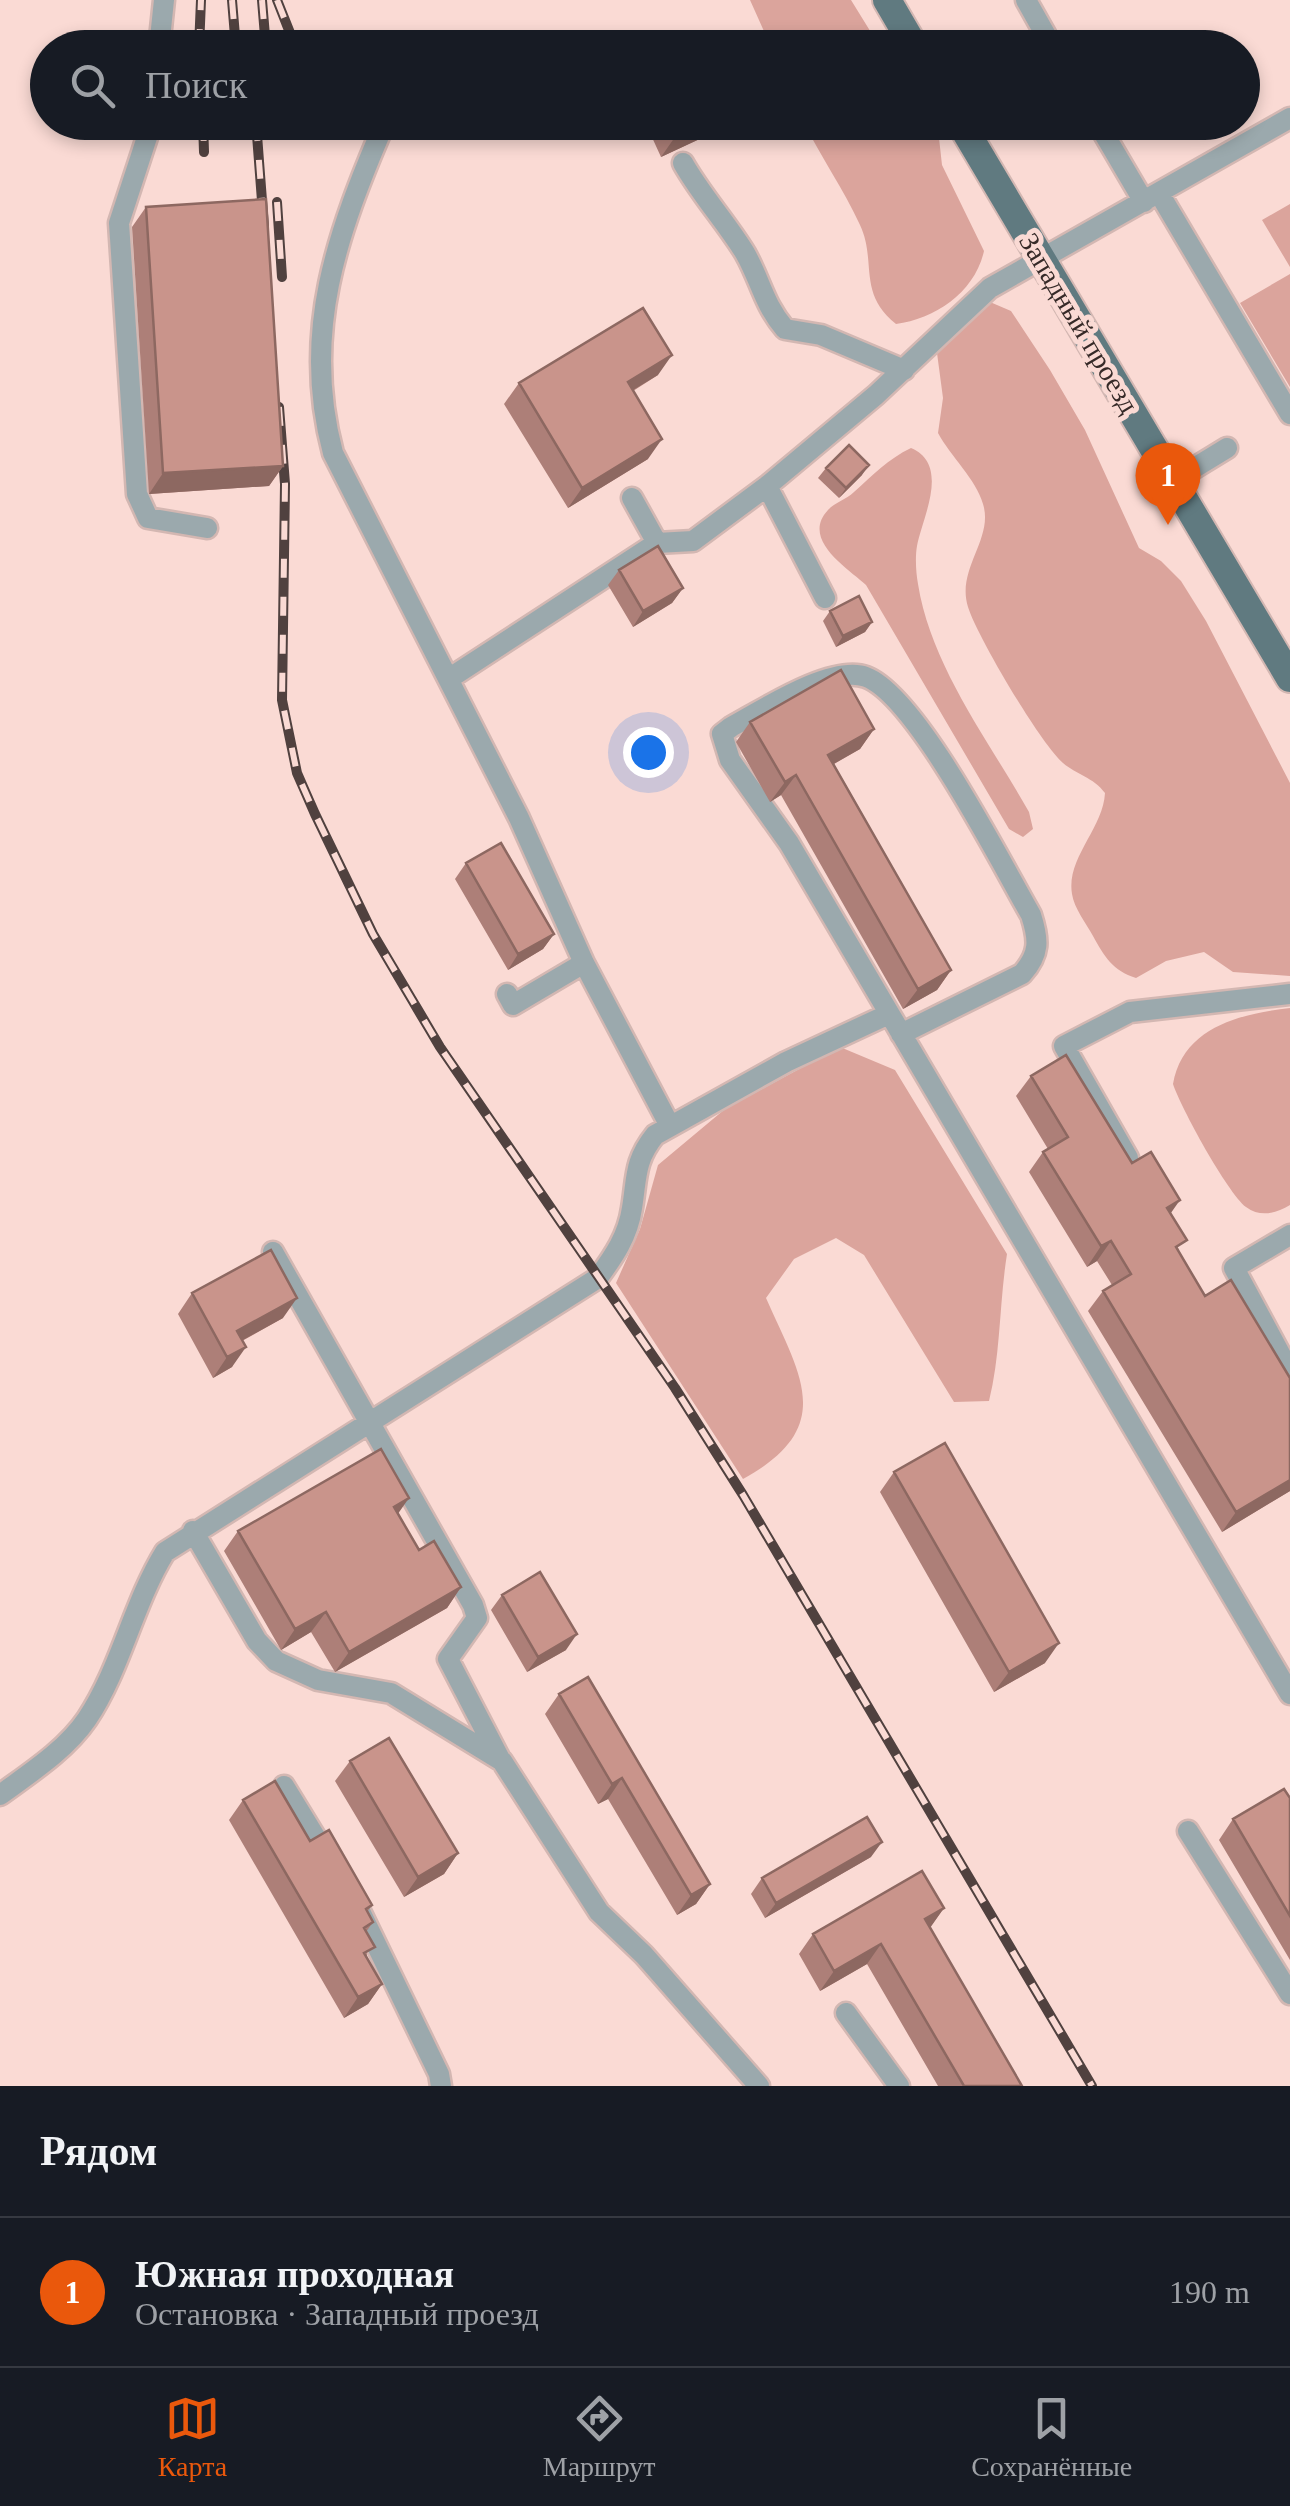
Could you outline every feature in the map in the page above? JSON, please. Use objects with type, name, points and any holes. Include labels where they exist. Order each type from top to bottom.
[{"type":"main road","points":[[887,0],[905,30]]},
{"type":"main road","name":"Западный проезд","points":[[971,140],[1290,678]]},
{"type":"lane","points":[[162,30],[164,0]]},
{"type":"lane","points":[[1026,0],[1044,30]]},
{"type":"lane","points":[[1260,135],[1290,118]]},
{"type":"lane","points":[[146,140],[118,222],[137,494],[148,518],[207,528]]},
{"type":"lane","points":[[378,140],[327,280],[318,358],[321,408],[341,470],[450,678],[584,963],[670,1126]]},
{"type":"lane","points":[[1110,140],[1290,414]]},
{"type":"lane","points":[[450,678],[656,542],[693,541],[767,486],[904,370],[969,305],[1252,140]]},
{"type":"lane","points":[[683,163],[704,202],[745,254],[765,305],[785,329],[821,335],[904,370]]},
{"type":"lane","points":[[1173,480],[1226,448]]},
{"type":"lane","points":[[767,486],[825,598]]},
{"type":"lane","points":[[632,498],[656,542]]},
{"type":"lane","points":[[901,1034],[1022,974],[1036,959],[1038,938],[1031,915],[930,745],[889,694],[866,677],[845,675],[797,692],[731,727],[722,734],[722,744],[788,843],[1290,1694]]},
{"type":"lane","points":[[507,994],[513,1005],[584,963]]},
{"type":"lane","points":[[1128,1158],[1064,1046],[1130,1012],[1290,994]]},
{"type":"lane","points":[[0,1794],[64,1746],[86,1721],[102,1692],[144,1587],[166,1552],[193,1531],[598,1278],[622,1245],[640,1153],[670,1126],[786,1062],[889,1014]]},
{"type":"lane","points":[[1290,1235],[1234,1268],[1290,1372]]},
{"type":"lane","points":[[273,1252],[473,1604],[477,1618],[448,1659],[502,1762],[599,1912],[644,1955],[758,2086]]},
{"type":"lane","points":[[193,1531],[257,1641],[276,1661],[318,1680],[391,1693],[502,1762]]},
{"type":"lane","points":[[284,1786],[367,1922],[441,2086]]},
{"type":"lane","points":[[1188,1830],[1290,1994]]},
{"type":"lane","points":[[846,2013],[900,2086]]},
{"type":"shaded area","points":[[750,0],[851,0],[870,30],[763,30]]},
{"type":"shaded area","points":[[814,140],[939,140],[942,165],[984,251],[972,279],[939,310],[896,324],[876,301],[865,238]]},
{"type":"shaded area","points":[[1290,204],[1290,267],[1262,220]]},
{"type":"shaded area","points":[[1290,274],[1290,387],[1240,303]]},
{"type":"shaded area","points":[[990,302],[1011,311],[1050,370],[1085,430],[1139,548],[1161,561],[1181,581],[1206,621],[1290,783],[1290,976],[1233,972],[1204,952],[1166,961],[1136,978],[1110,962],[1075,905],[1074,868],[1098,819],[1105,793],[1053,752],[983,641],[966,593],[970,567],[984,530],[983,504],[938,433],[943,398],[937,353],[944,340]]},
{"type":"shaded area","points":[[911,448],[923,456],[932,479],[916,555],[925,614],[963,702],[1029,812],[1033,829],[1023,837],[1009,829],[866,585],[823,543],[821,521],[831,507]]},
{"type":"shaded area","points":[[1290,1008],[1290,1205],[1263,1213],[1246,1207],[1228,1185],[1173,1084],[1188,1049],[1201,1036],[1252,1014]]},
{"type":"shaded area","points":[[840,1047],[895,1070],[1007,1254],[989,1401],[954,1402],[864,1255],[836,1238],[794,1259],[766,1298],[799,1375],[801,1419],[791,1440],[773,1459],[743,1479],[616,1283],[640,1229],[658,1165],[725,1109]]},
{"type":"building","points":[[266,199],[283,466],[163,473],[146,207]]},
{"type":"building","points":[[643,308],[672,355],[628,382],[662,439],[582,488],[519,383]]},
{"type":"building","points":[[849,445],[869,465],[846,488],[826,468]]},
{"type":"building","points":[[658,546],[683,588],[643,611],[619,570]]},
{"type":"building","points":[[859,596],[872,622],[843,636],[830,611]]},
{"type":"building","points":[[841,670],[874,729],[828,755],[951,970],[918,989],[796,775],[785,782],[750,722]]},
{"type":"building","points":[[501,843],[554,934],[518,954],[466,863]]},
{"type":"building","points":[[1066,1055],[1132,1163],[1151,1152],[1180,1200],[1167,1208],[1187,1240],[1176,1247],[1205,1296],[1231,1280],[1290,1378],[1290,1480],[1236,1512],[1103,1291],[1131,1274],[1111,1241],[1101,1246],[1043,1152],[1068,1137],[1031,1076]]},
{"type":"building","points":[[271,1250],[297,1298],[237,1331],[246,1347],[227,1357],[192,1293]]},
{"type":"building","points":[[945,1443],[1059,1643],[1009,1672],[894,1472]]},
{"type":"building","points":[[381,1449],[409,1498],[394,1507],[419,1550],[434,1541],[461,1587],[349,1652],[326,1612],[295,1629],[238,1531]]},
{"type":"building","points":[[540,1572],[577,1634],[538,1657],[502,1595]]},
{"type":"building","points":[[588,1677],[710,1884],[691,1895],[622,1778],[612,1784],[559,1694]]},
{"type":"building","points":[[389,1738],[458,1853],[418,1877],[350,1761]]},
{"type":"building","points":[[275,1781],[310,1841],[329,1830],[372,1905],[366,1909],[373,1922],[364,1928],[375,1947],[364,1953],[382,1984],[358,1997],[243,1800]]},
{"type":"building","points":[[1284,1789],[1290,1798],[1290,1916],[1233,1819]]},
{"type":"building","points":[[867,1817],[882,1842],[776,1903],[762,1878]]},
{"type":"building","points":[[922,1871],[944,1908],[925,1919],[1022,2086],[964,2086],[881,1944],[834,1971],[813,1934]]},
{"type":"railway","points":[[200,30],[201,0]]},
{"type":"railway","points":[[232,0],[234,30]]},
{"type":"railway","points":[[262,0],[264,30]]},
{"type":"railway","points":[[277,0],[289,30]]},
{"type":"railway","points":[[204,140],[204,152]]},
{"type":"railway","points":[[257,140],[264,227]]},
{"type":"railway","points":[[277,202],[282,277]]},
{"type":"railway","points":[[279,407],[285,484],[282,700],[297,773],[373,934],[440,1047],[675,1388],[743,1495],[1092,2086]]},
{"type":"place","name":"Южная проходная","points":[[1168,525]]}]
